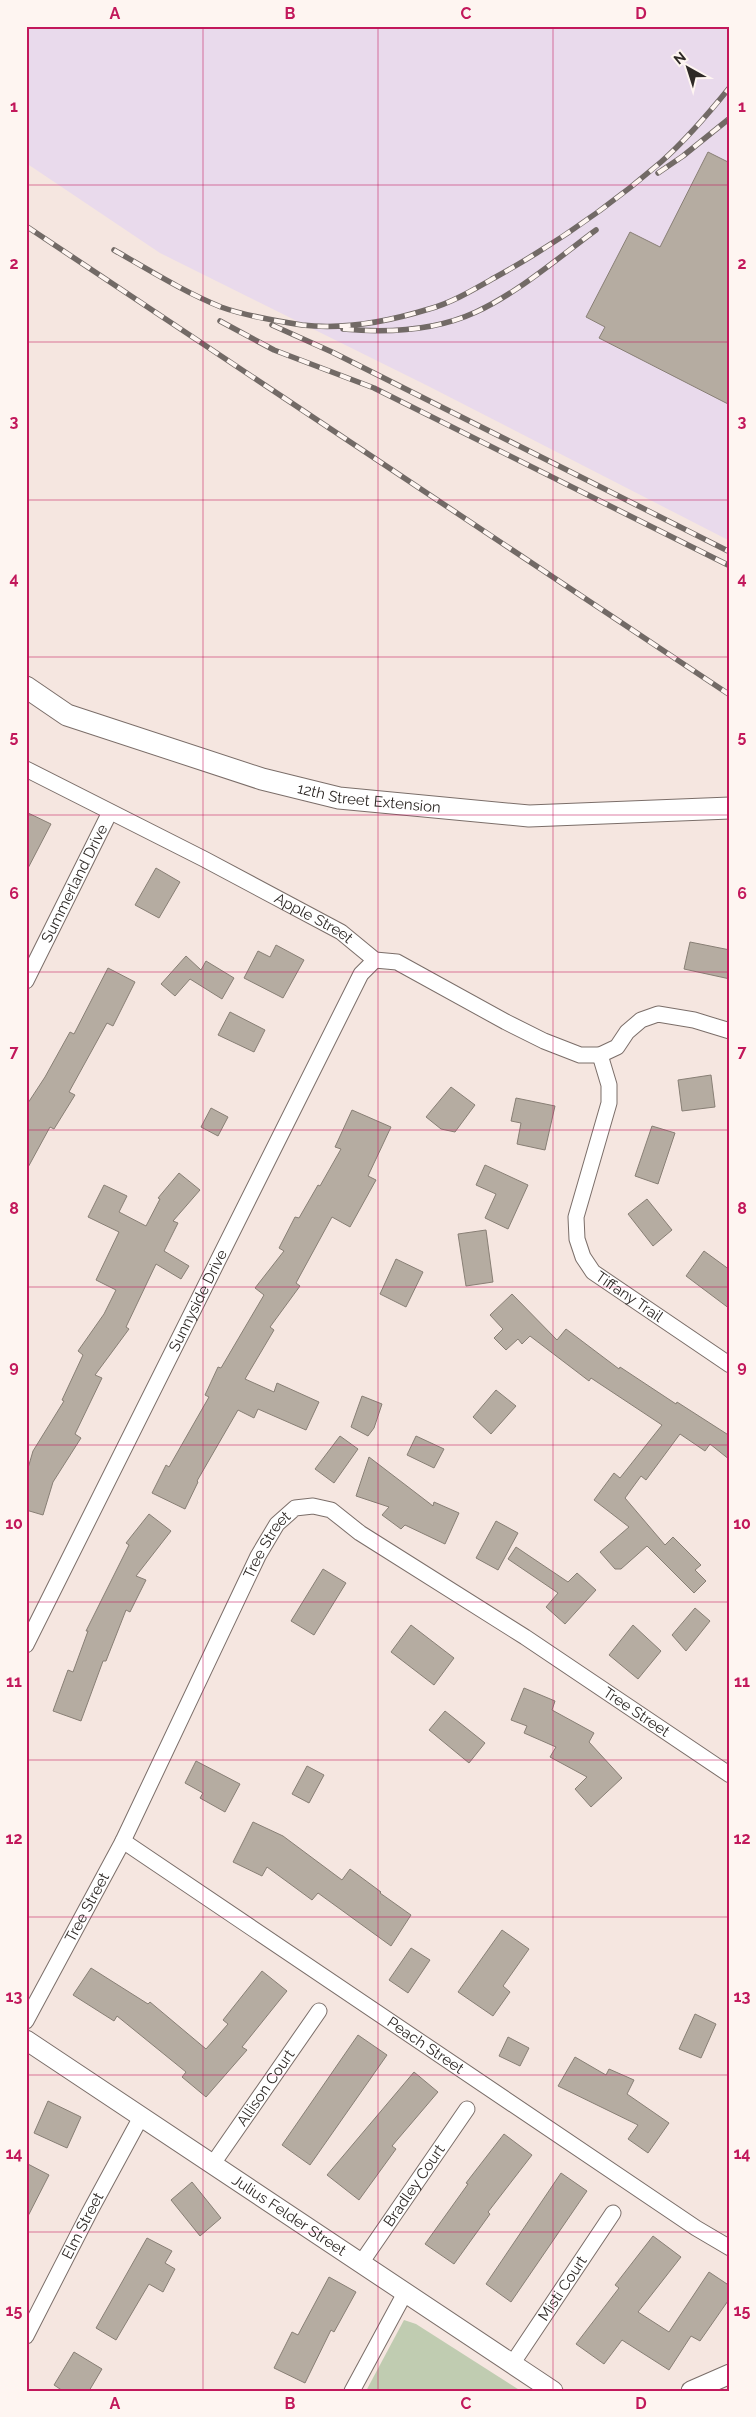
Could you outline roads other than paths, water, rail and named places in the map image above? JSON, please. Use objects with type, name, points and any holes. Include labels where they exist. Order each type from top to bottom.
[{"type":"main road","name":"12th Street Extension","points":[[26,687],[67,715],[262,779],[339,798],[529,816],[730,808]]},
{"type":"street","name":"Apple Street","points":[[26,769],[204,859],[341,932],[375,960]]},
{"type":"street","name":"Summerland Drive","points":[[26,981],[110,812]]},
{"type":"street","points":[[375,960],[398,962],[544,1042],[580,1056],[600,1055],[617,1047],[627,1032],[641,1020],[658,1014],[694,1020],[730,1031]]},
{"type":"street","name":"Sunnyside Drive","points":[[26,1645],[361,974],[375,960]]},
{"type":"street","name":"Tiffany Trail","points":[[600,1055],[609,1085],[608,1104],[576,1216],[577,1239],[583,1257],[593,1272],[730,1365]]},
{"type":"street","name":"Tree Street","points":[[26,2021],[123,1841],[258,1556],[278,1524],[295,1508],[313,1506],[331,1510],[360,1533],[525,1637],[730,1775]]},
{"type":"street","name":"Peach Street","points":[[123,1841],[688,2222],[730,2248]]},
{"type":"street","name":"Allison Court","points":[[212,2165],[319,2011]]},
{"type":"street","name":"Julius Felder Street","points":[[26,2040],[553,2391]]},
{"type":"street","name":"Bradley Court","points":[[361,2263],[467,2109]]},
{"type":"street","name":"Elm Street","points":[[26,2336],[141,2117]]},
{"type":"street","name":"Misti Court","points":[[512,2364],[613,2213]]},
{"type":"street","points":[[352,2391],[405,2293]]},
{"type":"street","points":[[691,2391],[730,2374]]},
{"type":"railway","points":[[114,250],[194,295],[221,307],[261,318],[302,325],[334,326],[382,321],[414,313],[462,296],[516,266],[601,210],[670,154],[730,87]]},
{"type":"railway","points":[[658,173],[683,156],[730,118]]},
{"type":"railway","points":[[26,226],[730,695]]},
{"type":"railway","points":[[343,329],[377,331],[428,327],[476,312],[508,295],[596,230]]},
{"type":"railway","points":[[220,321],[274,350],[374,388],[730,566]]},
{"type":"railway","points":[[272,325],[332,352],[730,552]]}]
